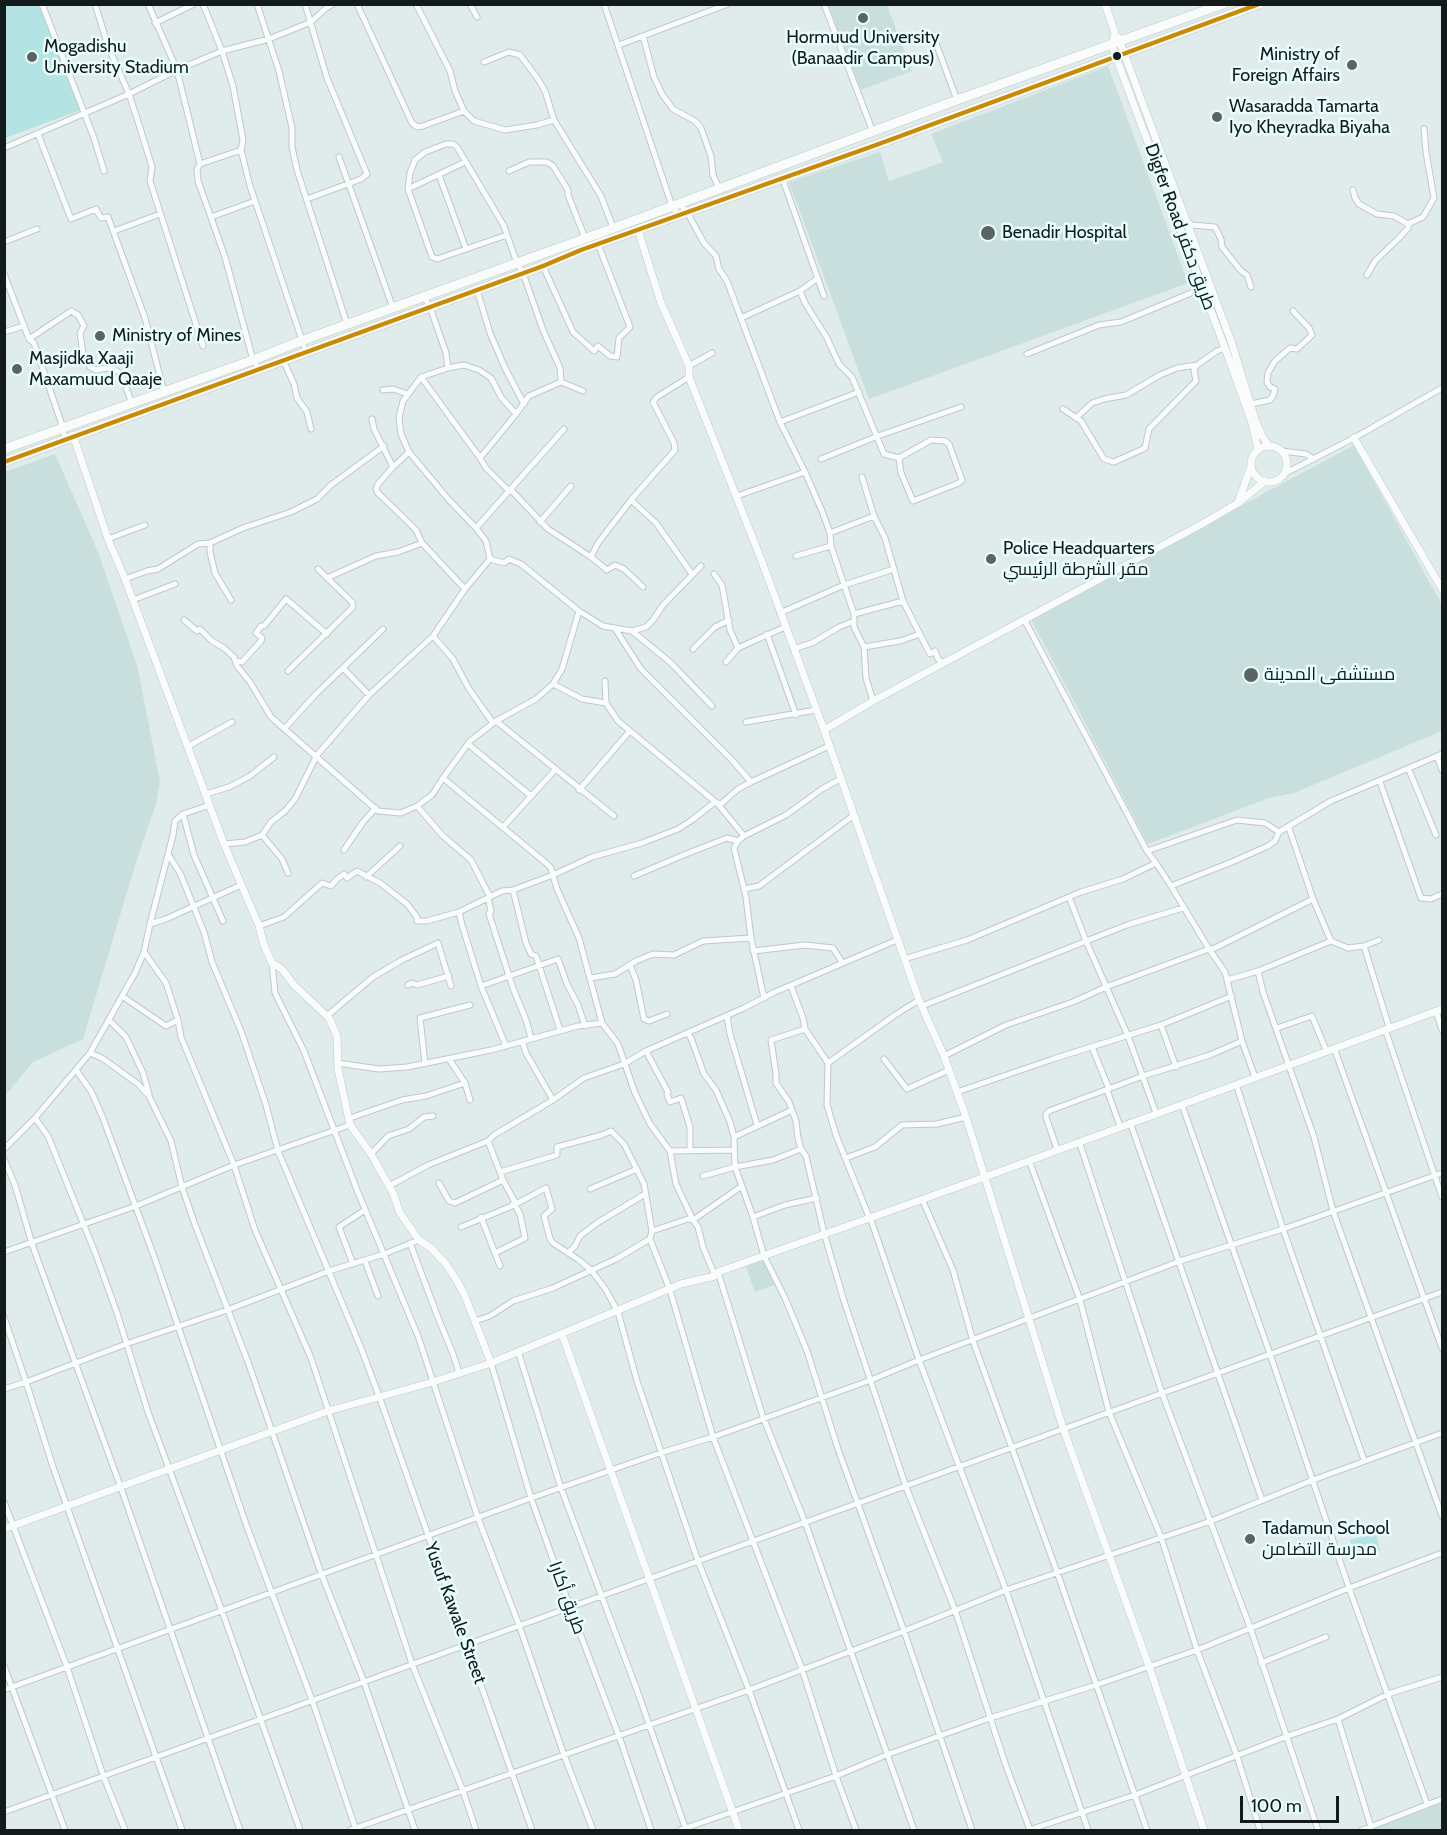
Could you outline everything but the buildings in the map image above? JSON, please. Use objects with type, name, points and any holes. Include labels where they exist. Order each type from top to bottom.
[{"type":"highway","points":[[4,462],[543,266],[598,244],[676,205],[719,188],[1223,4]]},
{"type":"highway","points":[[4,449],[585,238],[638,230],[888,141],[1259,4]]},
{"type":"street","points":[[42,4],[85,114],[104,171]]},
{"type":"street","points":[[95,4],[108,46],[129,94],[152,166],[150,181],[203,346]]},
{"type":"street","points":[[148,4],[177,70],[200,164]]},
{"type":"street","points":[[155,23],[194,4]]},
{"type":"street","points":[[203,4],[233,86],[243,136],[241,150],[255,201],[306,352]]},
{"type":"street","points":[[257,4],[279,71],[292,128],[294,157],[347,324]]},
{"type":"street","points":[[304,4],[327,78],[367,174],[361,179],[307,199]]},
{"type":"street","points":[[4,148],[85,114],[222,51],[269,39],[311,22],[333,4]]},
{"type":"street","points":[[357,4],[412,123],[417,127],[423,126],[464,111]]},
{"type":"street","points":[[416,4],[450,71],[455,92],[464,111],[474,121],[505,130],[554,120]]},
{"type":"street","points":[[470,4],[477,17]]},
{"type":"street","points":[[604,4],[676,205],[716,256],[719,269],[727,281],[780,422],[805,472],[830,533],[831,546],[854,618],[854,627],[864,646],[866,678],[873,701]]},
{"type":"street","points":[[619,45],[728,4]]},
{"type":"street","points":[[824,4],[873,132]]},
{"type":"street","name":"Digfer Road طريق دكفر","points":[[1105,4],[1252,423],[1258,450]]},
{"type":"street","points":[[933,35],[957,100]]},
{"type":"street","points":[[643,36],[654,77],[662,94],[673,109],[695,121],[701,128],[711,156],[713,175],[719,188]]},
{"type":"street","points":[[484,62],[509,52],[520,55],[538,78],[554,120],[601,196],[616,233]]},
{"type":"street","name":"Digfer Road طريق دكفر","points":[[1121,55],[1232,344],[1262,436],[1269,446]]},
{"type":"street","points":[[1367,275],[1375,261],[1399,238],[1408,225],[1423,217],[1434,198],[1424,129]]},
{"type":"street","points":[[38,134],[71,219],[96,209],[101,219],[108,217],[145,318],[164,392]]},
{"type":"street","points":[[507,235],[437,259],[432,257],[408,189],[410,173],[415,160],[425,152],[446,144],[453,144],[457,147],[496,212],[507,235],[517,263],[524,273],[543,330],[560,368],[561,382]]},
{"type":"street","points":[[241,150],[200,164],[197,169],[198,181],[225,257],[253,360],[260,369]]},
{"type":"street","points":[[339,157],[393,309]]},
{"type":"street","points":[[408,189],[465,162]]},
{"type":"street","points":[[509,171],[529,162],[547,162],[553,166],[568,190],[585,238]]},
{"type":"street","points":[[439,175],[466,249]]},
{"type":"street","points":[[782,177],[825,296]]},
{"type":"street","points":[[1353,190],[1354,198],[1359,204],[1377,214],[1394,216],[1408,225]]},
{"type":"street","points":[[1434,198],[1443,197]]},
{"type":"street","points":[[211,217],[255,201]]},
{"type":"street","points":[[676,205],[683,214]]},
{"type":"street","points":[[114,231],[160,214]]},
{"type":"street","points":[[1184,218],[1192,225],[1215,227],[1222,247],[1241,271],[1247,274],[1251,287]]},
{"type":"street","points":[[4,242],[37,229]]},
{"type":"street","points":[[638,230],[662,303],[688,366],[689,377],[737,496],[824,730],[920,1003],[944,1056],[966,1117],[1064,1428],[1110,1554],[1204,1830]]},
{"type":"street","points":[[543,266],[573,332],[594,351],[598,346],[610,356],[617,357],[619,338],[630,327],[598,244]]},
{"type":"street","points":[[4,274],[28,339],[34,343],[61,422],[71,437],[224,844],[259,926],[272,963],[275,993],[321,1091],[334,1132],[418,1336],[478,1518],[593,1830]]},
{"type":"street","points":[[741,318],[800,291],[818,278]]},
{"type":"street","points":[[1027,354],[1100,325],[1121,322],[1203,288]]},
{"type":"street","points":[[477,290],[490,333],[524,404]]},
{"type":"street","points":[[800,291],[839,364],[852,377],[884,454],[899,458],[931,440],[945,441],[949,444],[962,480],[913,501],[901,473],[899,458]]},
{"type":"street","points":[[424,297],[430,307],[446,353],[448,368]]},
{"type":"street","points":[[28,339],[71,311],[78,315],[84,326],[80,333],[82,354],[90,367],[96,370],[114,369],[121,374],[132,404]]},
{"type":"street","points":[[1251,404],[1270,400],[1275,389],[1267,382],[1268,373],[1275,361],[1290,348],[1297,349],[1312,335],[1309,328],[1293,312]]},
{"type":"street","points":[[4,332],[24,326]]},
{"type":"street","points":[[1063,409],[1081,421],[1100,454],[1108,461],[1114,462],[1141,451],[1147,446],[1149,429],[1196,381],[1194,370],[1197,365],[1225,348]]},
{"type":"street","points":[[688,366],[712,353]]},
{"type":"street","points":[[283,360],[294,384],[297,398],[307,412],[311,429]]},
{"type":"street","points":[[490,559],[486,541],[409,452],[401,434],[399,418],[403,401],[421,377],[464,365],[479,370],[491,378],[501,397],[516,414]]},
{"type":"street","points":[[1076,418],[1092,403],[1104,399],[1120,398],[1160,375],[1177,368],[1197,365]]},
{"type":"street","points":[[421,377],[486,468],[540,522],[607,570],[615,565],[624,569],[643,587]]},
{"type":"street","points":[[591,557],[631,500],[675,450],[674,443],[654,405],[654,399],[689,377]]},
{"type":"street","points":[[480,458],[529,396],[561,382],[583,391]]},
{"type":"street","points":[[1251,465],[1254,474],[1260,479],[1278,480],[1284,474],[1443,388]]},
{"type":"street","points":[[383,390],[393,389],[408,394]]},
{"type":"street","points":[[780,422],[859,392]]},
{"type":"street","points":[[821,459],[961,407]]},
{"type":"street","points":[[372,419],[374,429],[393,467]]},
{"type":"street","points":[[476,528],[564,429]]},
{"type":"street","points":[[1354,438],[1443,589]]},
{"type":"street","points":[[125,579],[158,569],[198,544],[210,543],[243,528],[291,512],[316,499],[331,485],[384,446]]},
{"type":"street","points":[[1238,503],[1253,457],[1258,450],[1269,446],[1282,451],[1306,454],[1314,459]]},
{"type":"street","points":[[1282,451],[1287,459],[1284,474]]},
{"type":"street","points":[[409,452],[393,467],[376,489],[411,525],[422,543],[465,590]]},
{"type":"street","points":[[737,496],[805,472]]},
{"type":"street","points":[[862,477],[874,516],[885,538],[903,601],[930,654],[935,651],[938,659],[944,663]]},
{"type":"street","points":[[824,730],[873,701],[1238,503],[1265,481]]},
{"type":"street","points":[[540,522],[571,486]]},
{"type":"street","points":[[631,500],[656,523],[692,574]]},
{"type":"street","points":[[830,533],[874,516]]},
{"type":"street","points":[[108,539],[145,525]]},
{"type":"street","points":[[210,543],[215,573],[231,600]]},
{"type":"street","points":[[327,578],[376,556],[398,552],[422,543]]},
{"type":"street","points":[[796,556],[831,546]]},
{"type":"street","points":[[224,844],[245,842],[261,835],[295,799],[317,755],[369,695],[433,636],[490,559]]},
{"type":"street","points":[[490,559],[504,563],[509,559],[521,564],[579,611],[603,626],[632,632],[646,627],[663,605],[701,566]]},
{"type":"street","points":[[288,670],[353,607],[352,602],[318,569]]},
{"type":"street","points":[[780,613],[844,585],[894,569]]},
{"type":"street","points":[[714,574],[722,585],[730,630],[738,648]]},
{"type":"street","points":[[133,600],[175,584]]},
{"type":"street","points":[[236,661],[242,662],[261,641],[262,638],[256,633],[286,599],[327,634]]},
{"type":"street","points":[[793,649],[812,643],[854,618],[903,601]]},
{"type":"street","points":[[184,620],[197,631],[200,629],[234,657],[271,717],[376,808],[389,813],[401,813],[417,806],[432,795],[468,744],[494,722],[536,699],[553,684],[562,669],[579,611]]},
{"type":"street","points":[[1024,619],[1147,851],[1226,972],[1242,1041],[1255,1077]]},
{"type":"street","points":[[693,649],[715,627],[729,620]]},
{"type":"street","points":[[726,662],[738,648],[785,627]]},
{"type":"street","points":[[285,728],[383,629]]},
{"type":"street","points":[[616,630],[641,669],[751,782]]},
{"type":"street","points":[[632,632],[671,663],[712,706]]},
{"type":"street","points":[[767,634],[796,714]]},
{"type":"street","points":[[864,646],[900,641],[920,634]]},
{"type":"street","points":[[433,636],[453,659],[469,689],[494,722],[614,816]]},
{"type":"street","points":[[343,668],[369,695]]},
{"type":"street","points":[[605,681],[606,703],[613,716],[629,732],[715,802],[744,836]]},
{"type":"street","points":[[553,684],[582,699],[606,703]]},
{"type":"street","points":[[746,722],[816,710]]},
{"type":"street","points":[[187,747],[232,722]]},
{"type":"street","points":[[579,790],[629,732]]},
{"type":"street","points":[[468,744],[531,796]]},
{"type":"street","points":[[715,802],[721,804],[738,789],[751,782],[829,746]]},
{"type":"street","points":[[1171,886],[1268,846],[1275,841],[1279,832],[1331,801],[1440,755],[1443,770]]},
{"type":"street","points":[[206,794],[229,787],[250,776],[274,757]]},
{"type":"street","points":[[503,827],[555,770]]},
{"type":"street","points":[[1409,770],[1436,835]]},
{"type":"street","points":[[443,778],[551,868],[579,938],[602,1023],[618,1044],[645,1114],[670,1151],[676,1184],[698,1227],[703,1246],[716,1274],[763,1418],[805,1522],[914,1830]]},
{"type":"street","points":[[764,998],[734,848],[744,836],[786,815],[840,779]]},
{"type":"street","points":[[1380,782],[1421,898],[1431,899],[1443,894]]},
{"type":"street","points":[[259,926],[284,917],[322,883],[332,886],[344,874],[347,878],[357,871],[380,883],[407,904],[417,917],[417,921],[427,921],[459,912],[502,891],[513,890],[553,875],[592,857],[642,843],[678,829],[715,802]]},
{"type":"street","points":[[4,1149],[35,1118],[90,1053],[144,952],[175,821],[183,814],[210,805]]},
{"type":"street","points":[[417,806],[442,835],[471,860],[489,897],[491,911],[489,914],[531,1038]]},
{"type":"street","points":[[344,850],[363,822],[376,808]]},
{"type":"street","points":[[183,814],[194,855],[223,921]]},
{"type":"street","points":[[744,889],[759,886],[854,816]]},
{"type":"street","points":[[1147,851],[1237,820],[1265,823],[1279,832]]},
{"type":"street","points":[[1289,828],[1313,899],[1331,941],[1348,948],[1364,946],[1379,940]]},
{"type":"street","points":[[261,835],[282,859],[288,873]]},
{"type":"street","points":[[634,876],[727,838],[738,841]]},
{"type":"street","points":[[366,877],[400,846]]},
{"type":"street","name":"Yusuf Kawale Street","points":[[168,854],[180,873],[204,932],[212,962],[248,1051],[278,1151],[380,1396],[427,1536],[532,1830]]},
{"type":"street","points":[[904,959],[967,940],[1069,897],[1123,879],[1156,863]]},
{"type":"street","points":[[150,924],[241,885]]},
{"type":"street","points":[[513,890],[526,943],[531,954],[536,956],[561,1030]]},
{"type":"street","points":[[1069,897],[1128,1036],[1156,1113]]},
{"type":"street","points":[[944,1056],[1006,1025],[1215,948],[1313,899]]},
{"type":"street","points":[[828,1064],[895,1015],[920,1003],[1036,963],[1086,941],[1183,908]]},
{"type":"street","points":[[459,912],[481,986],[506,1046]]},
{"type":"street","points":[[590,978],[615,974],[653,954],[674,955],[703,941],[751,938]]},
{"type":"street","points":[[389,1186],[428,1165],[488,1141],[494,1135],[553,1101],[584,1078],[624,1064],[646,1051],[842,962],[897,940]]},
{"type":"street","points":[[1227,980],[1258,971],[1331,941]]},
{"type":"street","points":[[328,1015],[373,977],[438,943],[451,986]]},
{"type":"street","points":[[753,951],[805,945],[832,948],[842,962]]},
{"type":"street","points":[[1364,946],[1387,1028],[1443,1197]]},
{"type":"street","points":[[144,952],[166,983],[181,1037],[234,1165],[255,1230],[310,1359],[412,1664],[463,1791],[476,1830]]},
{"type":"street","points":[[481,986],[558,959],[585,1026]]},
{"type":"street","points":[[272,963],[282,969],[294,986],[328,1015],[337,1036],[337,1063],[342,1098],[350,1122],[389,1186],[400,1214],[419,1240],[446,1263],[465,1296],[491,1363]]},
{"type":"street","points":[[630,965],[636,980],[644,1019],[649,1021],[667,1014]]},
{"type":"street","points":[[1258,971],[1263,992],[1314,1137],[1333,1211],[1443,1516]]},
{"type":"street","points":[[408,985],[412,983],[417,985],[449,976]]},
{"type":"street","points":[[791,986],[805,1029],[828,1064],[829,1088],[826,1103],[870,1217],[919,1360],[1006,1590],[1088,1830]]},
{"type":"street","points":[[122,996],[166,1026],[178,1020]]},
{"type":"street","points":[[957,1092],[1161,1025],[1232,996]]},
{"type":"street","points":[[425,1064],[420,1018],[470,1005]]},
{"type":"street","points":[[8,1528],[328,1411],[433,1382],[491,1363],[670,1290],[1439,1010],[1443,1030]]},
{"type":"street","points":[[727,1016],[730,1034],[757,1125]]},
{"type":"street","points":[[1277,1028],[1312,1016],[1330,1049],[1387,1193],[1443,1348]]},
{"type":"street","points":[[109,1020],[126,1038],[143,1073],[149,1096],[171,1141],[182,1187],[321,1573],[364,1682],[415,1830]]},
{"type":"street","points":[[337,1063],[379,1069],[425,1064],[506,1046],[561,1030],[602,1023]]},
{"type":"street","points":[[1161,1025],[1176,1067]]},
{"type":"street","points":[[805,1029],[771,1040],[776,1083],[792,1110],[844,1301],[906,1487],[956,1610],[1029,1830],[1135,1795],[1338,1719],[1388,1694],[1442,1678]]},
{"type":"street","points":[[687,1033],[704,1074],[716,1090],[734,1137],[735,1167],[764,1256],[807,1351],[821,1398],[972,1830]]},
{"type":"street","points":[[522,1041],[525,1053],[553,1101]]},
{"type":"street","points":[[1057,1149],[1046,1114],[1242,1041]]},
{"type":"street","points":[[1092,1047],[1120,1126]]},
{"type":"street","points":[[646,1051],[668,1092],[670,1102],[681,1098],[690,1127],[690,1149]]},
{"type":"street","points":[[90,1053],[102,1058],[138,1084],[149,1096]]},
{"type":"street","points":[[449,1059],[465,1083],[470,1100]]},
{"type":"street","points":[[884,1059],[907,1089],[949,1070]]},
{"type":"street","points":[[76,1070],[91,1091],[103,1118],[136,1206],[220,1452],[312,1700],[354,1830],[749,1690],[852,1652],[1006,1590],[1211,1521],[1443,1432]]},
{"type":"street","points":[[4,1252],[136,1206],[234,1165],[334,1132],[350,1122],[402,1100],[426,1096],[465,1083]]},
{"type":"street","points":[[1236,1084],[1364,1461]]},
{"type":"street","points":[[1182,1105],[1349,1587],[1427,1804]]},
{"type":"street","points":[[734,1137],[792,1110]]},
{"type":"street","points":[[371,1154],[388,1136],[409,1129],[424,1117],[433,1116]]},
{"type":"street","points":[[846,1158],[875,1147],[902,1125],[937,1124],[966,1117]]},
{"type":"street","points":[[35,1118],[48,1136],[106,1282],[148,1412],[300,1830]]},
{"type":"street","points":[[1130,1122],[1262,1500]]},
{"type":"street","points":[[500,1172],[557,1155],[556,1147],[611,1131],[624,1143],[637,1169],[645,1194],[652,1232],[650,1239],[670,1290],[713,1437],[802,1669],[856,1830]]},
{"type":"street","points":[[488,1141],[519,1214],[525,1238],[495,1253]]},
{"type":"street","points":[[1079,1141],[1162,1393],[1250,1627],[1318,1830]]},
{"type":"street","points":[[703,1176],[773,1160],[801,1149]]},
{"type":"street","points":[[670,1151],[734,1150]]},
{"type":"street","points":[[4,1159],[240,1830]]},
{"type":"street","points":[[1029,1160],[1080,1300],[1110,1412],[1161,1537],[1197,1650],[1237,1756],[1260,1830]]},
{"type":"street","points":[[590,1188],[637,1169]]},
{"type":"street","points":[[4,1690],[321,1573],[871,1380],[1180,1261],[1232,1246],[1443,1173]]},
{"type":"street","points":[[440,1183],[449,1201],[455,1203],[503,1180]]},
{"type":"street","points":[[652,1232],[688,1219],[693,1220],[742,1186]]},
{"type":"street","points":[[461,1227],[546,1188],[552,1209],[544,1216],[553,1244],[591,1270],[606,1290],[618,1312],[660,1453],[698,1561],[749,1690],[799,1830]]},
{"type":"street","points":[[568,1253],[580,1236],[645,1194]]},
{"type":"street","points":[[753,1217],[785,1205],[817,1198]]},
{"type":"street","points":[[922,1198],[953,1269],[973,1341],[1147,1830]]},
{"type":"street","points":[[353,1264],[339,1227],[366,1210]]},
{"type":"street","points":[[481,1217],[500,1266]]},
{"type":"street","points":[[475,1321],[490,1316],[513,1301],[553,1288],[650,1239]]},
{"type":"street","points":[[4,1389],[126,1344],[228,1311],[329,1271],[365,1261],[419,1240]]},
{"type":"street","points":[[410,1243],[459,1373]]},
{"type":"street","points":[[365,1261],[378,1296]]},
{"type":"street","points":[[4,1812],[1443,1292]]},
{"type":"street","points":[[4,1317],[117,1650],[182,1830]]},
{"type":"street","points":[[562,1334],[740,1830]]},
{"type":"street","points":[[518,1351],[530,1383],[561,1488],[649,1725],[684,1830],[990,1718],[1197,1650],[1349,1587],[1443,1553]]},
{"type":"street","name":"طريق أكارا","points":[[491,1363],[531,1498],[620,1736],[651,1830]]},
{"type":"street","points":[[4,1502],[8,1528],[67,1667],[103,1775],[125,1830]]},
{"type":"street","points":[[1261,1663],[1326,1637]]},
{"type":"street","points":[[4,1666],[65,1830]]},
{"type":"street","points":[[1338,1719],[1371,1827]]},
{"type":"street","points":[[1362,1830],[1443,1799]]},
{"type":"shaded area","name":"Mogadishu University Stadium","points":[[5,5],[40,5],[81,110],[5,138]]},
{"type":"shaded area","points":[[828,5],[887,5],[912,71],[861,90]]},
{"type":"shaded area","name":"Benadir Hospital","points":[[1108,66],[1188,283],[869,399],[789,182],[880,152],[889,181],[943,162],[931,134]]},
{"type":"shaded area","name":"مستشفى المدينة","points":[[1354,445],[1442,605],[1442,731],[1294,793],[1269,798],[1148,844],[1031,619]]},
{"type":"shaded area","points":[[55,454],[98,552],[137,665],[160,781],[156,804],[137,859],[83,1039],[33,1062],[5,1096],[5,472]]},
{"type":"shaded area","points":[[764,1259],[777,1284],[755,1292],[746,1267]]},
{"type":"shaded area","points":[[1376,1534],[1380,1551],[1354,1557],[1350,1540]]},
{"type":"shaded area","points":[[1442,1803],[1442,1830],[1367,1830],[1389,1823]]},
{"type":"transit line","points":[[4,462],[1259,4]]},
{"type":"place","name":"Hormuud University (Banaadir Campus)","points":[[863,18]]},
{"type":"place","name":"Mogadishu University Stadium","points":[[32,57]]},
{"type":"place","name":"Ministry of Foreign Affairs","points":[[1352,65]]},
{"type":"place","name":"Wasaradda Tamarta Iyo Kheyradka Biyaha","points":[[1217,117]]},
{"type":"place","name":"Benadir Hospital","points":[[988,233]]},
{"type":"place","name":"Ministry of Mines","points":[[100,336]]},
{"type":"place","name":"Masjidka Xaaji Maxamuud Qaaje","points":[[17,369]]},
{"type":"place","name":"Police Headquarters مقر الشرطة الرئيسي","points":[[991,559]]},
{"type":"place","name":"مستشفى المدينة","points":[[1251,675]]},
{"type":"place","name":"Tadamun School مدرسة التضامن","points":[[1250,1539]]}]
